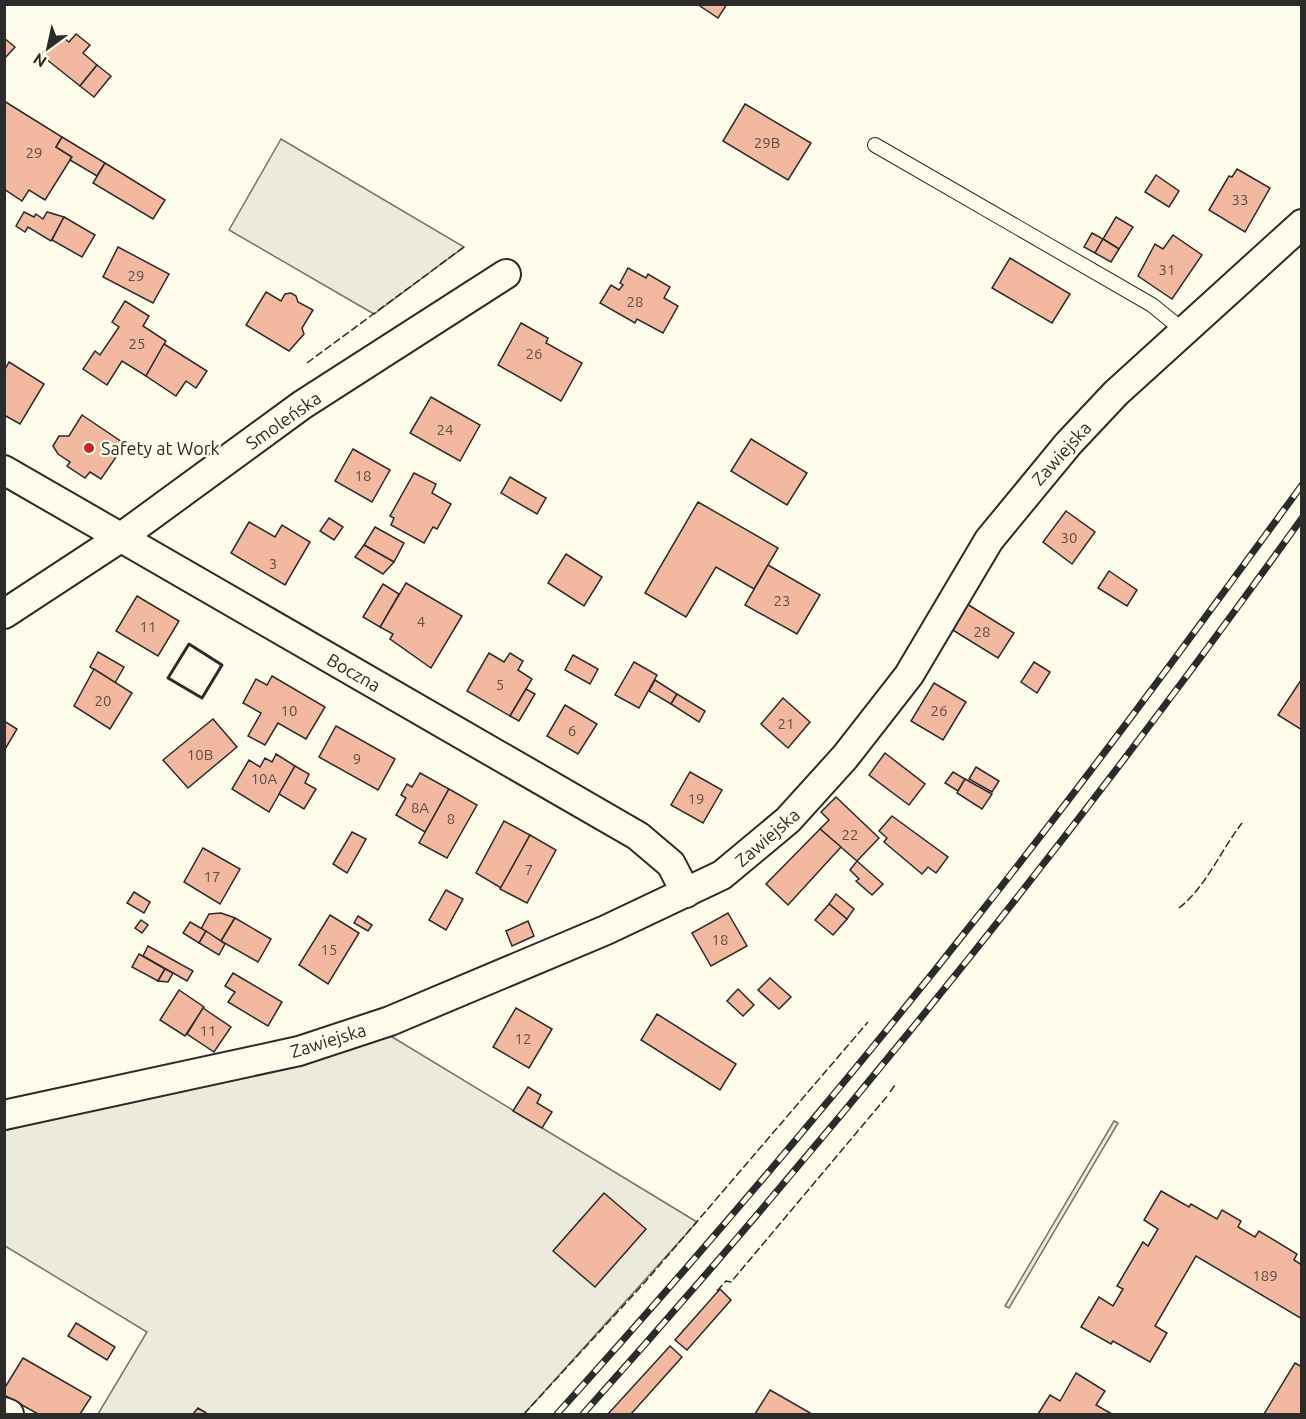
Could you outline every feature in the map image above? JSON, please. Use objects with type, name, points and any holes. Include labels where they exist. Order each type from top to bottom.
[{"type":"street","name":"Zawiejska","points":[[4,1115],[299,1051],[390,1021],[606,930],[722,875],[745,859],[813,794],[909,675],[989,540],[1026,493],[1116,393],[1302,224]]},
{"type":"street","name":"Smoleńska","points":[[4,614],[120,538],[302,405],[506,274]]},
{"type":"street","name":"Boczna","points":[[4,470],[638,836],[671,864],[686,893]]},
{"type":"street","points":[[4,1412],[9,1414]]},
{"type":"lane","points":[[875,145],[1152,304],[1184,331]]},
{"type":"shaded area","points":[[281,139],[464,247],[374,314],[229,230]]},
{"type":"shaded area","points":[[389,1035],[697,1222],[524,1414],[98,1414],[147,1332],[5,1246],[4,1131],[94,1107],[240,1079]]},
{"type":"shaded area","points":[[1114,1121],[1118,1123],[1009,1308],[1005,1306]]},
{"type":"building","points":[[697,4],[727,4],[718,18]]},
{"type":"building","points":[[59,34],[69,42],[76,34],[90,45],[83,53],[97,65],[80,86],[41,55]]},
{"type":"building","points":[[4,38],[15,47],[5,58],[4,58]]},
{"type":"building","points":[[97,65],[111,76],[94,97],[80,86]]},
{"type":"building","points":[[4,101],[62,137],[56,147],[72,157],[45,200],[29,190],[22,201],[4,189]]},
{"type":"building","points":[[745,104],[811,143],[788,180],[723,141]]},
{"type":"building","points":[[62,137],[105,163],[97,176],[70,160],[72,157],[56,147]]},
{"type":"building","points":[[105,163],[165,200],[153,219],[93,183]]},
{"type":"building","points":[[1237,169],[1270,188],[1245,232],[1209,210],[1229,176],[1232,177]]},
{"type":"building","points":[[1156,175],[1179,191],[1169,207],[1145,192]]},
{"type":"building","points":[[24,212],[34,217],[36,214],[43,219],[47,212],[64,217],[51,241],[28,227],[25,232],[16,226]]},
{"type":"building","points":[[64,217],[95,235],[82,257],[52,240]]},
{"type":"building","points":[[1116,217],[1133,227],[1119,249],[1103,239]]},
{"type":"building","points":[[1092,233],[1103,239],[1095,253],[1084,247]]},
{"type":"building","points":[[1173,235],[1202,255],[1172,299],[1138,276],[1155,244],[1163,249]]},
{"type":"building","points":[[1103,239],[1119,249],[1111,262],[1095,253]]},
{"type":"building","points":[[118,247],[169,274],[153,303],[103,277]]},
{"type":"building","points":[[1010,258],[1070,294],[1052,323],[992,288]]},
{"type":"building","points":[[628,268],[646,278],[648,274],[670,287],[664,298],[678,306],[663,333],[637,319],[635,323],[600,303],[611,285],[619,290],[623,285],[620,283]]},
{"type":"building","points":[[266,292],[281,301],[285,294],[291,293],[296,296],[298,302],[313,310],[302,328],[304,334],[289,351],[246,325]]},
{"type":"building","points":[[125,301],[149,316],[143,326],[166,341],[146,376],[122,361],[107,385],[83,369],[95,351],[100,355],[119,327],[112,322]]},
{"type":"building","points":[[521,323],[548,338],[546,343],[582,363],[561,401],[498,365]]},
{"type":"building","points":[[164,344],[207,371],[196,388],[186,381],[176,396],[146,376]]},
{"type":"building","points":[[9,362],[44,384],[20,424],[4,415],[4,371]]},
{"type":"building","points":[[431,397],[480,425],[460,461],[410,433]]},
{"type":"building","points":[[82,415],[125,444],[101,479],[90,472],[85,478],[67,466],[70,462],[58,454],[53,446],[59,436],[69,436]]},
{"type":"building","points":[[751,439],[807,473],[787,505],[731,471]]},
{"type":"building","points":[[353,449],[390,470],[372,502],[335,481]]},
{"type":"building","points":[[414,473],[436,484],[432,493],[451,504],[437,529],[433,527],[424,543],[391,525],[394,518],[390,516]]},
{"type":"building","points":[[510,477],[546,498],[537,514],[501,493]]},
{"type":"building","points":[[698,502],[778,548],[754,589],[716,567],[686,617],[645,593]]},
{"type":"building","points":[[1066,511],[1095,532],[1072,564],[1043,542]]},
{"type":"building","points":[[329,518],[343,527],[334,540],[320,531]]},
{"type":"building","points":[[249,522],[275,537],[282,525],[310,542],[285,585],[231,553]]},
{"type":"building","points":[[375,527],[404,543],[394,562],[364,545]]},
{"type":"building","points":[[364,545],[394,562],[383,574],[355,557]]},
{"type":"building","points":[[566,554],[602,577],[584,606],[548,583]]},
{"type":"building","points":[[768,565],[820,595],[797,634],[745,605]]},
{"type":"building","points":[[1109,571],[1137,590],[1127,606],[1098,588]]},
{"type":"building","points":[[406,583],[462,616],[431,668],[390,639],[393,634],[380,627]]},
{"type":"building","points":[[383,584],[399,594],[380,627],[363,617]]},
{"type":"building","points":[[137,596],[179,621],[158,656],[116,631]]},
{"type":"building","points":[[967,604],[1014,633],[998,658],[951,629]]},
{"type":"building","points":[[98,652],[124,667],[115,683],[90,667]]},
{"type":"building","points":[[489,653],[504,662],[510,653],[523,661],[518,670],[532,679],[510,716],[467,691]]},
{"type":"building","points":[[573,655],[598,669],[590,684],[565,670]]},
{"type":"building","points":[[634,662],[657,675],[639,708],[615,695]]},
{"type":"building","points":[[1034,662],[1050,672],[1037,693],[1021,682]]},
{"type":"building","points":[[94,669],[132,693],[110,729],[74,706]]},
{"type":"building","points":[[272,676],[325,707],[306,739],[278,723],[265,745],[248,736],[261,713],[243,703],[256,679],[267,685]]},
{"type":"building","points":[[655,680],[677,694],[671,704],[649,691]]},
{"type":"building","points":[[1302,680],[1302,730],[1278,715]]},
{"type":"building","points":[[934,683],[966,702],[943,740],[911,721]]},
{"type":"building","points":[[526,689],[535,694],[519,721],[510,716]]},
{"type":"building","points":[[677,694],[705,711],[699,722],[671,704]]},
{"type":"building","points":[[783,698],[810,722],[788,748],[761,724]]},
{"type":"building","points":[[565,705],[597,724],[578,754],[547,736]]},
{"type":"building","points":[[213,719],[237,747],[188,788],[163,760]]},
{"type":"building","points":[[4,721],[17,729],[4,751]]},
{"type":"building","points":[[336,726],[395,759],[378,790],[319,757]]},
{"type":"building","points":[[885,753],[925,784],[909,805],[869,775]]},
{"type":"building","points":[[276,754],[295,766],[269,812],[232,789],[249,760],[260,767],[265,758],[272,762]]},
{"type":"building","points":[[295,766],[309,774],[305,783],[316,789],[304,809],[279,794]]},
{"type":"building","points":[[976,767],[999,781],[992,792],[969,779]]},
{"type":"building","points":[[690,772],[722,790],[703,823],[671,805]]},
{"type":"building","points":[[953,772],[965,779],[958,791],[945,783]]},
{"type":"building","points":[[420,773],[449,789],[425,832],[396,815],[406,798],[401,795],[407,784],[412,787]]},
{"type":"building","points":[[965,779],[992,794],[982,809],[957,793]]},
{"type":"building","points":[[449,789],[477,805],[447,858],[419,843]]},
{"type":"building","points":[[836,797],[879,838],[857,861],[820,829],[829,820],[821,812]]},
{"type":"building","points":[[892,816],[948,857],[936,873],[928,867],[922,874],[884,842],[887,838],[879,831]]},
{"type":"building","points":[[504,821],[530,835],[501,888],[476,873]]},
{"type":"building","points":[[820,829],[841,847],[788,905],[766,884]]},
{"type":"building","points":[[352,832],[366,839],[347,873],[333,864]]},
{"type":"building","points":[[530,835],[556,850],[527,903],[500,889]]},
{"type":"building","points":[[203,848],[240,869],[220,904],[184,882]]},
{"type":"building","points":[[857,861],[883,884],[872,895],[856,881],[859,879],[850,870]]},
{"type":"building","points":[[446,890],[463,899],[446,930],[429,920]]},
{"type":"building","points":[[134,892],[150,902],[144,913],[127,903]]},
{"type":"building","points":[[836,894],[854,909],[847,919],[829,904]]},
{"type":"building","points":[[829,904],[847,919],[833,935],[815,920]]},
{"type":"building","points":[[221,913],[235,918],[221,941],[201,929],[209,914]]},
{"type":"building","points":[[728,913],[747,946],[711,966],[692,933]]},
{"type":"building","points":[[330,915],[359,933],[328,984],[299,965]]},
{"type":"building","points":[[358,916],[372,925],[368,931],[354,923]]},
{"type":"building","points":[[235,918],[271,939],[258,962],[221,941]]},
{"type":"building","points":[[141,920],[148,925],[142,933],[135,928]]},
{"type":"building","points":[[528,921],[534,936],[512,946],[506,931]]},
{"type":"building","points":[[190,922],[206,931],[199,943],[183,933]]},
{"type":"building","points":[[206,931],[225,944],[219,955],[199,943]]},
{"type":"building","points":[[148,946],[193,971],[187,981],[143,956]]},
{"type":"building","points":[[139,954],[165,969],[158,981],[132,967]]},
{"type":"building","points":[[165,969],[173,973],[168,982],[158,981]]},
{"type":"building","points":[[233,973],[282,1002],[268,1026],[228,1002],[235,992],[225,986]]},
{"type":"building","points":[[770,978],[791,997],[779,1009],[758,990]]},
{"type":"building","points":[[738,989],[754,1005],[743,1016],[727,1001]]},
{"type":"building","points":[[179,990],[204,1007],[185,1036],[160,1020]]},
{"type":"building","points":[[203,1008],[231,1027],[214,1052],[187,1034]]},
{"type":"building","points":[[516,1008],[552,1029],[529,1068],[493,1047]]},
{"type":"building","points":[[657,1014],[736,1064],[720,1090],[641,1040]]},
{"type":"building","points":[[528,1087],[541,1095],[537,1103],[552,1112],[542,1128],[513,1111]]},
{"type":"building","points":[[1161,1191],[1217,1219],[1222,1210],[1241,1221],[1238,1227],[1255,1237],[1259,1231],[1297,1254],[1294,1260],[1302,1265],[1302,1319],[1196,1256],[1155,1326],[1167,1333],[1150,1362],[1113,1341],[1111,1344],[1081,1327],[1099,1297],[1113,1306],[1123,1289],[1117,1286],[1143,1242],[1148,1246],[1158,1229],[1144,1220]]},
{"type":"building","points":[[604,1193],[646,1229],[595,1287],[553,1251]]},
{"type":"building","points":[[720,1289],[731,1300],[687,1350],[675,1340]]},
{"type":"building","points":[[76,1323],[115,1347],[107,1360],[68,1336]]},
{"type":"building","points":[[670,1346],[682,1357],[631,1414],[608,1414]]},
{"type":"building","points":[[23,1358],[91,1397],[80,1414],[38,1414],[4,1395],[4,1389]]},
{"type":"building","points":[[1295,1363],[1302,1367],[1302,1414],[1264,1414]]},
{"type":"building","points":[[1076,1373],[1105,1391],[1096,1405],[1112,1414],[1038,1414],[1050,1395],[1060,1401]]},
{"type":"building","points":[[770,1390],[812,1414],[755,1414]]},
{"type":"building","points":[[198,1408],[206,1413],[193,1414]]},
{"type":"railway","points":[[557,1414],[770,1171],[924,984],[1099,759],[1302,485]]},
{"type":"railway","points":[[583,1414],[772,1198],[954,976],[1131,750],[1302,518]]},
{"type":"fence","points":[[307,363],[464,247]]},
{"type":"fence","points":[[1179,908],[1197,890],[1242,823]]},
{"type":"fence","points":[[524,1414],[646,1281],[868,1022]]},
{"type":"fence","points":[[890,1092],[895,1085]]},
{"type":"fence","points":[[717,1291],[726,1281],[731,1282],[889,1094]]},
{"type":"wall","points":[[189,644],[222,665],[202,698],[168,678],[189,644]]},
{"type":"place","name":"Safety at Work","points":[[89,448]]}]
